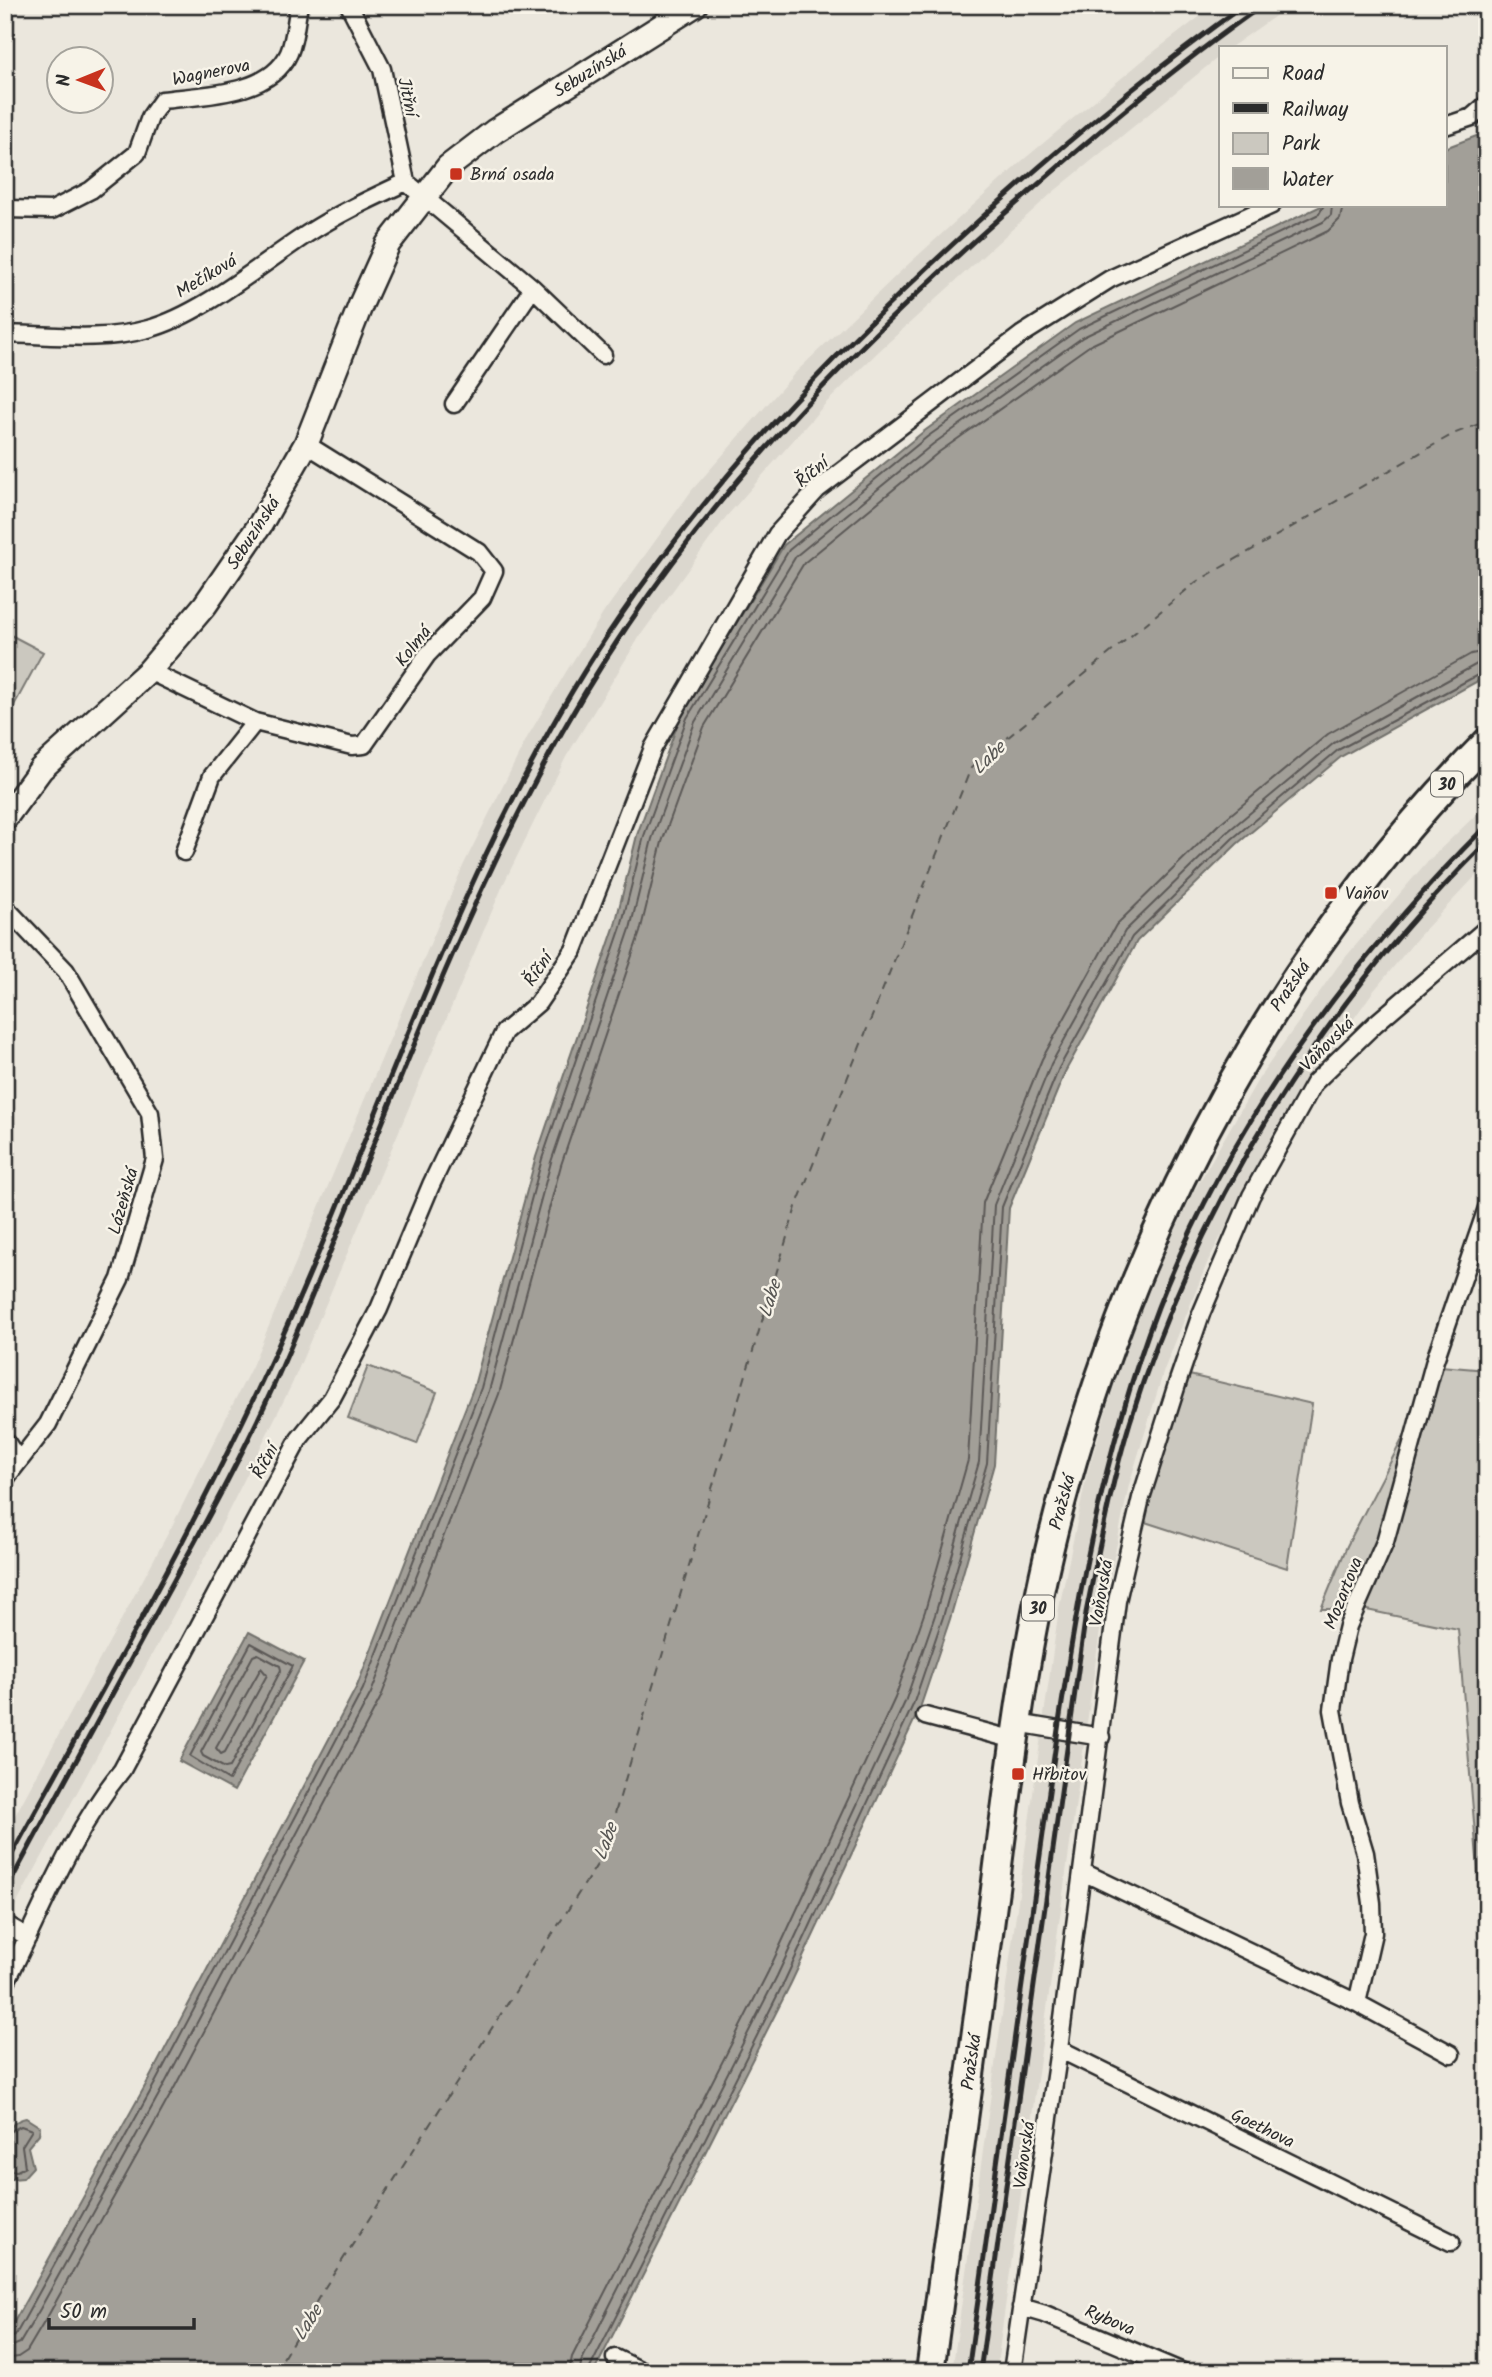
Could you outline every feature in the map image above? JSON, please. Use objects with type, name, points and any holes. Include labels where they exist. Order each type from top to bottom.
[{"type":"main road","name":"Sebuzínská","points":[[5,818],[41,769],[149,671],[205,605],[260,525],[306,444],[360,304],[415,189],[495,131],[695,5]]},
{"type":"main road","name":"Pražská","points":[[930,2372],[1016,1732],[1032,1634],[1064,1490],[1114,1336],[1174,1195],[1232,1080],[1287,989],[1409,824],[1486,742]]},
{"type":"street","name":"Wagnerova","points":[[5,209],[52,210],[91,190],[137,153],[150,117],[162,100],[220,92],[265,81],[289,54],[299,5]]},
{"type":"street","name":"Jitřní","points":[[349,5],[382,69],[415,189]]},
{"type":"street","points":[[1446,126],[1472,117],[1487,104]]},
{"type":"street","points":[[415,189],[533,289],[603,355]]},
{"type":"street","name":"Mečíková","points":[[5,334],[105,337],[150,329],[203,304],[310,232],[361,203],[415,189]]},
{"type":"street","name":"Říční","points":[[5,1984],[100,1796],[122,1770],[299,1439],[332,1398],[373,1320],[431,1185],[504,1032],[538,1003],[574,950],[653,748],[777,534],[817,491],[1021,335],[1110,279],[1270,206]]},
{"type":"street","points":[[454,404],[533,289]]},
{"type":"street","name":"Kolmá","points":[[149,671],[255,722],[352,746],[364,745],[427,655],[482,598],[494,571],[479,552],[306,444]]},
{"type":"street","points":[[184,852],[212,776],[255,722]]},
{"type":"street","name":"Lázeňská","points":[[5,907],[66,971],[150,1113],[155,1159],[120,1279],[48,1424],[5,1479]]},
{"type":"street","name":"Vaňovská","points":[[1012,2372],[1059,2049],[1117,1601],[1141,1498],[1201,1314],[1251,1196],[1314,1083],[1375,1024],[1487,928]]},
{"type":"street","name":"Mozartova","points":[[1357,2003],[1373,1933],[1373,1903],[1365,1853],[1350,1803],[1333,1710],[1340,1658],[1348,1626],[1385,1542],[1435,1360],[1487,1208]]},
{"type":"street","points":[[5,1440],[19,1461]]},
{"type":"street","points":[[925,1716],[1016,1732],[1101,1737]]},
{"type":"street","points":[[1083,1872],[1357,2003],[1451,2054]]},
{"type":"street","points":[[5,1924],[28,1937]]},
{"type":"street","name":"Goethova","points":[[1059,2049],[1451,2242]]},
{"type":"street","name":"Rybova","points":[[1021,2307],[1045,2314],[1183,2372]]},
{"type":"street","points":[[615,2358],[644,2372]]},
{"type":"shaded area","points":[[1215,5],[1291,5],[1232,46],[1219,46],[1219,57],[1052,193],[879,351],[826,403],[726,517],[640,636],[566,757],[503,885],[292,1384],[211,1546],[5,1925],[5,1834],[172,1526],[252,1366],[463,866],[528,736],[566,672],[604,612],[692,490],[795,373],[902,270],[1023,160],[1147,57]]},
{"type":"shaded area","points":[[1487,804],[1487,864],[1419,936],[1372,993],[1295,1102],[1263,1156],[1208,1261],[1164,1370],[1129,1485],[1102,1616],[996,2372],[952,2372],[1059,1608],[1087,1474],[1123,1355],[1169,1243],[1194,1191],[1259,1078],[1338,966],[1426,863]]},
{"type":"green space","points":[[5,632],[43,652],[5,722]]},
{"type":"green space","points":[[368,1366],[437,1392],[417,1444],[348,1418]]},
{"type":"green space","points":[[1440,1366],[1487,1370],[1487,1979],[1458,1629],[1362,1609],[1321,1609],[1347,1546]]},
{"type":"green space","points":[[1185,1374],[1312,1404],[1287,1568],[1142,1521]]},
{"type":"water","name":"Labe","points":[[1487,132],[1487,676],[1342,756],[1237,844],[1137,941],[1065,1072],[1009,1208],[994,1464],[950,1619],[920,1708],[791,1983],[594,2372],[5,2372],[5,2338],[149,2079],[357,1686],[474,1386],[536,1157],[615,925],[637,835],[681,715],[784,545],[923,432],[1075,323],[1321,206],[1446,206],[1446,148]]},
{"type":"water","points":[[249,1632],[304,1661],[234,1791],[179,1761]]},
{"type":"water","points":[[26,2118],[40,2127],[39,2134],[28,2147],[33,2167],[23,2178],[12,2179],[5,2175],[6,2140],[12,2126]]},
{"type":"ferry route","points":[[275,2372],[322,2292],[602,1857],[796,1207],[971,768],[1196,582],[1453,434],[1487,421]]},
{"type":"railway","points":[[5,1867],[140,1622],[236,1435],[308,1277],[469,891],[563,706],[619,618],[656,566],[734,468],[817,376],[861,332],[953,244],[1059,150],[1131,90],[1244,5]]},
{"type":"railway","points":[[5,1892],[252,1432],[321,1275],[479,894],[524,802],[574,712],[628,625],[668,568],[756,460],[899,310],[1097,134],[1162,80],[1263,5]]},
{"type":"railway","points":[[968,2372],[1072,1642],[1098,1507],[1135,1373],[1158,1307],[1187,1239],[1257,1110],[1297,1049],[1341,990],[1387,933],[1487,825]]},
{"type":"railway","points":[[980,2372],[1086,1613],[1111,1493],[1130,1422],[1158,1340],[1192,1261],[1230,1184],[1273,1110],[1320,1038],[1372,970],[1427,904],[1487,842]]},
{"type":"place","name":"Brná osada","points":[[456,174]]},
{"type":"place","name":"Vaňov","points":[[1331,893]]},
{"type":"place","name":"Hřbitov","points":[[1018,1774]]}]
